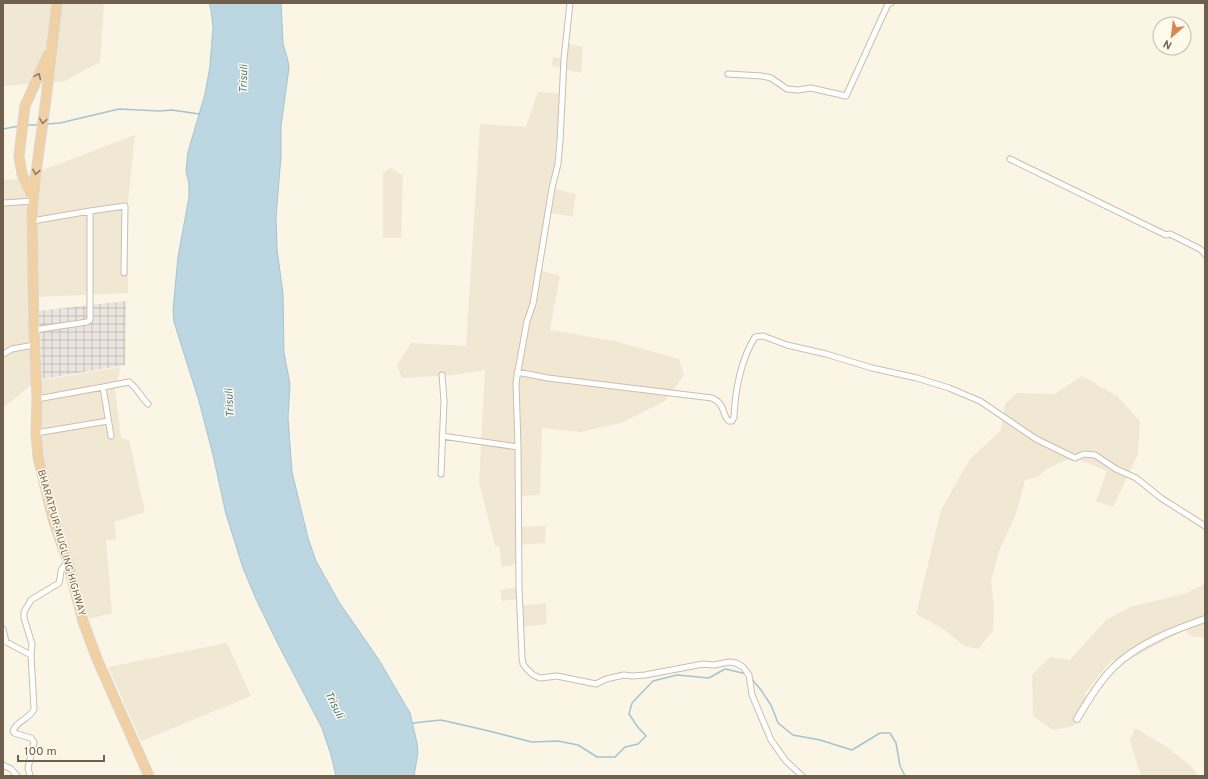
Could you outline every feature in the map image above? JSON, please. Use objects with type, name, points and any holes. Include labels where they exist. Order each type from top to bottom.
[{"type":"highway","name":"BHARATPUR-MUGLING HIGHWAY","points":[[57,3],[35,180],[32,221],[34,345],[37,400],[36,433],[38,457],[53,519],[68,563],[83,621],[97,659],[149,776]]},
{"type":"highway","name":"BHARATPUR-MUGLING HIGHWAY","points":[[34,201],[22,174],[18,156],[25,106],[52,46]]},
{"type":"street","points":[[570,3],[564,59],[558,164],[552,188],[533,304],[527,321],[516,382],[519,593],[523,664],[533,675],[540,678],[558,676],[596,684],[606,678],[624,675],[645,675],[703,664],[714,665],[729,662],[736,664],[743,667],[749,675],[752,696],[771,740],[786,761],[802,776]]},
{"type":"street","points":[[728,74],[762,76],[771,78],[787,89],[798,90],[811,88],[846,96],[888,4],[891,3]]},
{"type":"street","points":[[1010,159],[1166,235],[1170,234],[1200,249],[1205,254]]},
{"type":"street","points":[[3,203],[34,201]]},
{"type":"street","points":[[32,221],[125,206],[124,272]]},
{"type":"street","points":[[34,330],[88,322],[90,320],[90,211]]},
{"type":"street","points":[[517,372],[548,378],[712,398],[722,406],[726,418],[729,421],[732,421],[734,416],[737,386],[747,353],[755,337],[763,336],[787,345],[826,354],[872,368],[917,378],[949,388],[980,401],[1036,439],[1055,449],[1075,458],[1084,454],[1095,455],[1116,469],[1136,478],[1161,498],[1205,526]]},
{"type":"street","points":[[3,354],[12,349],[34,345]]},
{"type":"street","points":[[441,474],[444,401],[442,375]]},
{"type":"street","points":[[37,400],[129,382],[135,387],[148,404]]},
{"type":"street","points":[[103,387],[111,436]]},
{"type":"street","points":[[36,433],[108,421]]},
{"type":"street","points":[[442,436],[518,447]]},
{"type":"street","points":[[30,776],[28,768],[34,742],[31,738],[14,733],[16,726],[32,714],[34,709],[31,655],[32,644],[24,618],[26,607],[31,600],[59,583],[61,569],[68,563]]},
{"type":"street","points":[[1076,718],[1103,680],[1121,661],[1151,641],[1205,619]]},
{"type":"street","points":[[3,629],[6,642],[31,655]]},
{"type":"street","points":[[3,766],[11,769],[17,776]]},
{"type":"shaded area","points":[[3,3],[104,3],[100,62],[64,81],[3,86]]},
{"type":"shaded area","points":[[565,43],[583,47],[581,73],[552,66],[553,57],[564,59]]},
{"type":"shaded area","points":[[538,92],[563,94],[560,141],[552,188],[576,194],[573,217],[548,212],[539,270],[560,276],[550,330],[614,341],[679,359],[684,375],[665,401],[621,423],[581,432],[542,428],[540,495],[517,496],[517,527],[546,526],[545,543],[518,545],[518,564],[502,567],[499,546],[495,546],[479,482],[485,370],[454,375],[402,378],[397,365],[411,343],[466,346],[480,124],[526,127]]},
{"type":"shaded area","points":[[135,135],[128,201],[128,293],[38,297],[36,381],[3,408],[3,180],[19,179]]},
{"type":"shaded area","points":[[390,168],[403,175],[401,238],[383,238],[383,173]]},
{"type":"shaded area","points":[[126,301],[125,365],[42,379],[39,311]]},
{"type":"shaded area","points":[[121,367],[115,389],[121,438],[129,440],[145,512],[114,522],[117,539],[106,540],[112,613],[89,619],[54,519],[39,457],[37,381]]},
{"type":"shaded area","points":[[1082,376],[1117,396],[1140,421],[1138,454],[1113,507],[1096,501],[1107,471],[1075,458],[1048,468],[1038,477],[1025,480],[1016,514],[999,551],[991,582],[994,607],[993,631],[978,649],[964,646],[945,630],[916,614],[941,510],[970,459],[1001,430],[1005,404],[1017,393],[1055,394]]},
{"type":"shaded area","points":[[1205,584],[1205,637],[1193,637],[1185,630],[1132,658],[1111,661],[1085,693],[1086,711],[1073,726],[1053,730],[1033,716],[1032,675],[1050,657],[1070,660],[1106,620],[1130,607],[1184,594]]},
{"type":"shaded area","points":[[519,587],[519,599],[502,601],[500,590]]},
{"type":"shaded area","points":[[546,603],[547,624],[521,627],[519,606]]},
{"type":"shaded area","points":[[227,643],[251,696],[141,741],[108,667]]},
{"type":"shaded area","points":[[1135,728],[1167,747],[1192,767],[1198,776],[1141,776],[1130,741]]},
{"type":"water","name":"Trisuli","points":[[209,3],[281,3],[283,43],[289,68],[281,126],[281,156],[276,217],[277,249],[283,294],[284,353],[290,384],[288,418],[292,472],[308,538],[316,561],[339,602],[379,660],[410,713],[418,753],[414,776],[336,776],[322,728],[278,644],[243,568],[226,514],[199,401],[174,322],[173,310],[178,257],[189,197],[189,184],[186,171],[188,152],[205,94],[210,66],[213,27]]},
{"type":"waterway","points":[[47,124],[60,123],[119,109],[159,111],[172,110],[199,114]]},
{"type":"waterway","points":[[27,125],[39,125]]},
{"type":"waterway","points":[[3,129],[19,126]]},
{"type":"waterway","points":[[413,723],[441,720],[532,742],[558,741],[578,745],[597,757],[615,757],[625,747],[638,744],[646,736],[629,714],[632,703],[653,681],[677,675],[709,678],[725,669],[747,674]]},
{"type":"waterway","points":[[751,678],[771,705],[778,723],[793,735],[820,740],[852,750],[880,733],[890,733],[896,743],[900,766],[905,776]]}]
